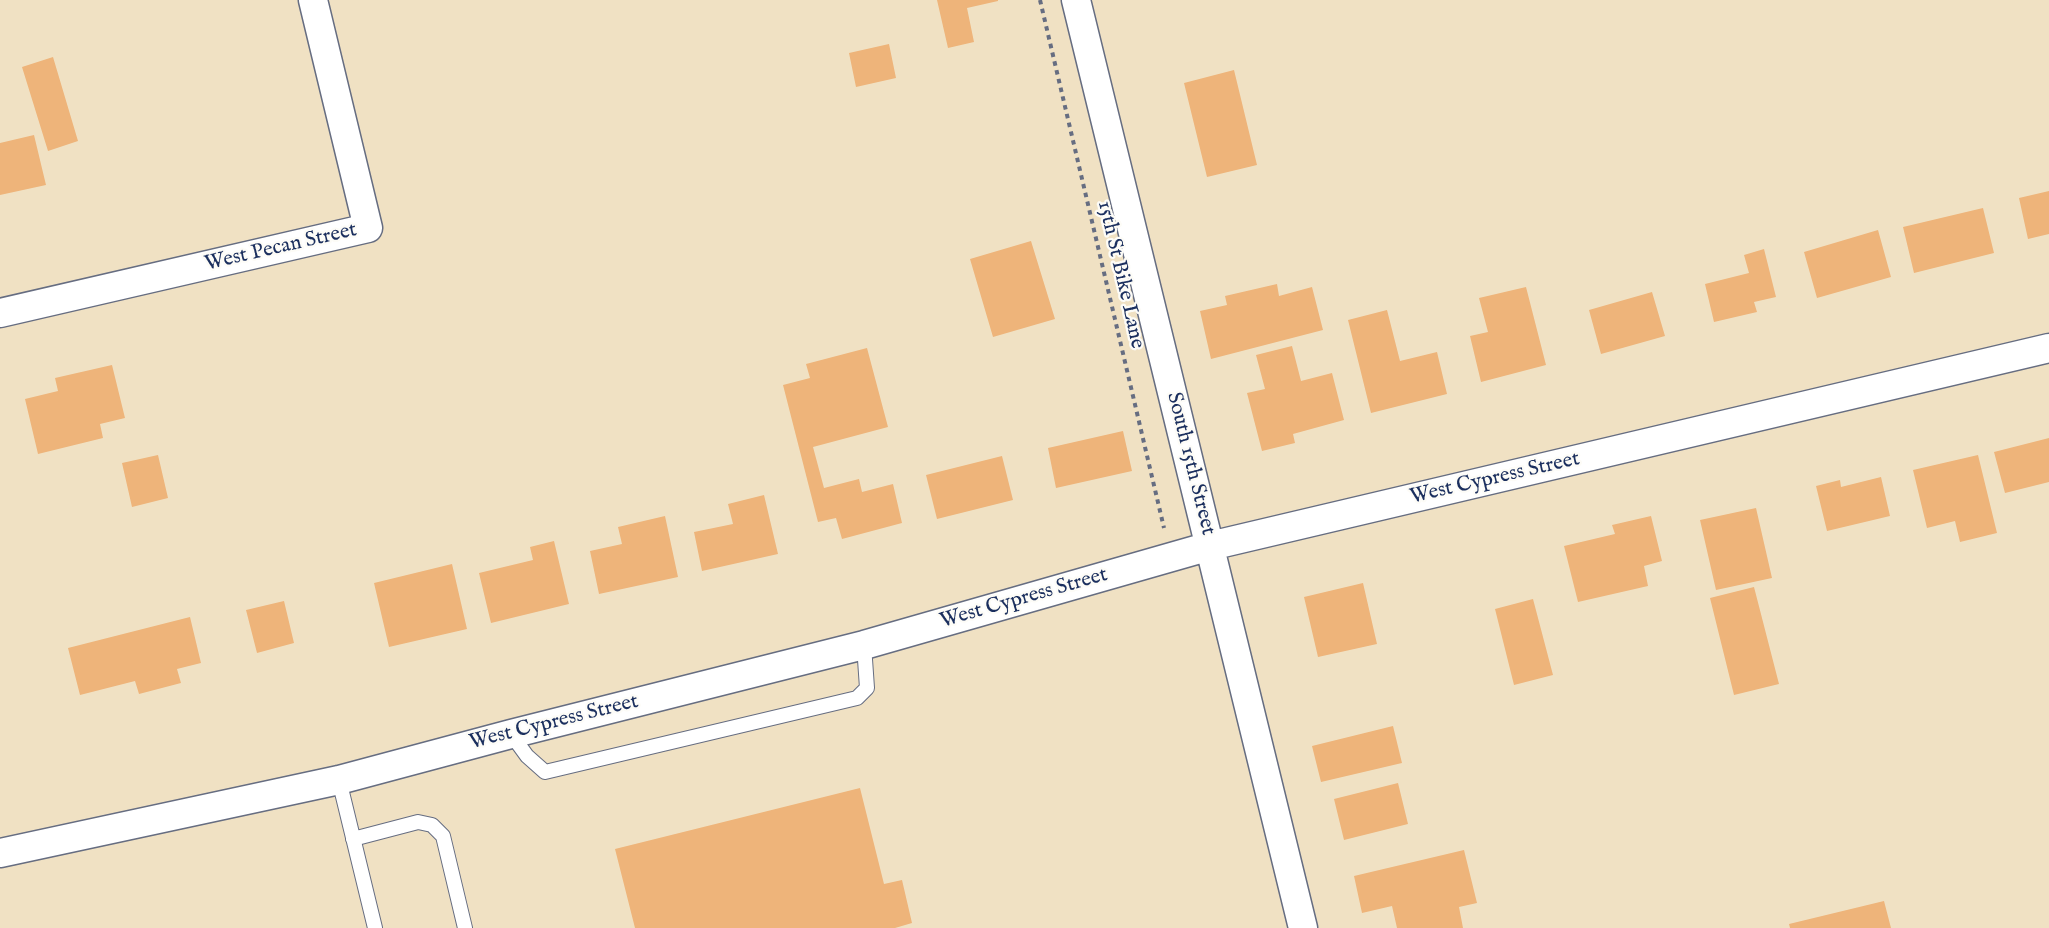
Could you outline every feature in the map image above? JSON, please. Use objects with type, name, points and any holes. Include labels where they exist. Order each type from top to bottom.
[{"type":"street","name":"West Pecan Street","points":[[0,313],[368,228],[313,0]]},
{"type":"street","name":"South 15th Street","points":[[1076,0],[1303,928]]},
{"type":"street","name":"West Cypress Street","points":[[0,853],[339,780],[864,645],[1210,546],[2049,348]]},
{"type":"lane","points":[[511,734],[527,756],[545,772],[857,698],[867,688],[864,645]]},
{"type":"lane","points":[[339,780],[375,928]]},
{"type":"lane","points":[[353,839],[418,822],[432,825],[443,836],[465,928]]},
{"type":"path","name":"15th St Bike Lane","points":[[1040,0],[1171,557]]},
{"type":"building","points":[[937,0],[998,1],[967,8],[974,42],[948,48]]},
{"type":"building","points":[[889,44],[896,78],[856,87],[849,53]]},
{"type":"building","points":[[53,57],[78,141],[48,151],[22,67]]},
{"type":"building","points":[[1234,70],[1257,165],[1207,177],[1184,83]]},
{"type":"building","points":[[34,135],[46,185],[0,195],[0,143]]},
{"type":"building","points":[[2049,191],[2049,234],[2028,239],[2019,198]]},
{"type":"building","points":[[1983,208],[1994,253],[1914,273],[1903,227]]},
{"type":"building","points":[[1878,230],[1891,277],[1817,298],[1804,252]]},
{"type":"building","points":[[1031,241],[1055,319],[993,337],[970,259]]},
{"type":"building","points":[[1764,249],[1776,297],[1754,302],[1757,312],[1714,322],[1705,284],[1749,273],[1744,255]]},
{"type":"building","points":[[1277,284],[1279,296],[1312,287],[1323,330],[1211,359],[1200,311],[1227,305],[1225,296]]},
{"type":"building","points":[[1526,287],[1546,365],[1481,382],[1470,336],[1488,332],[1479,298]]},
{"type":"building","points":[[1652,292],[1665,336],[1601,354],[1589,310]]},
{"type":"building","points":[[1387,310],[1400,361],[1437,352],[1447,394],[1371,413],[1348,320]]},
{"type":"building","points":[[1292,346],[1301,381],[1332,373],[1344,420],[1293,434],[1295,443],[1262,451],[1247,393],[1265,389],[1256,355]]},
{"type":"building","points":[[867,348],[888,427],[813,447],[824,488],[859,479],[862,492],[893,484],[902,523],[842,539],[836,518],[818,522],[783,385],[810,378],[806,364]]},
{"type":"building","points":[[112,365],[125,418],[100,424],[103,438],[38,454],[25,399],[58,391],[55,378]]},
{"type":"building","points":[[1123,431],[1132,471],[1056,488],[1048,448]]},
{"type":"building","points":[[2049,438],[2049,482],[2005,493],[1994,452]]},
{"type":"building","points":[[158,455],[168,498],[132,507],[122,463]]},
{"type":"building","points":[[1978,455],[1997,533],[1960,542],[1955,521],[1927,528],[1913,470]]},
{"type":"building","points":[[1002,456],[1013,500],[937,519],[926,475]]},
{"type":"building","points":[[1881,477],[1890,516],[1827,531],[1816,486],[1840,480],[1841,487]]},
{"type":"building","points":[[764,495],[778,554],[702,571],[694,532],[733,524],[728,504]]},
{"type":"building","points":[[1756,508],[1772,578],[1716,590],[1700,520]]},
{"type":"building","points":[[665,516],[678,577],[599,594],[590,551],[622,544],[618,527]]},
{"type":"building","points":[[1651,516],[1662,561],[1644,566],[1648,586],[1578,602],[1564,546],[1615,534],[1612,525]]},
{"type":"building","points":[[554,541],[569,604],[491,623],[479,573],[533,560],[530,547]]},
{"type":"building","points":[[452,564],[467,629],[389,647],[374,583]]},
{"type":"building","points":[[1363,583],[1377,644],[1318,657],[1304,597]]},
{"type":"building","points":[[1754,587],[1779,684],[1734,695],[1710,598]]},
{"type":"building","points":[[1533,599],[1553,675],[1514,685],[1495,609]]},
{"type":"building","points":[[284,601],[294,643],[257,653],[246,610]]},
{"type":"building","points":[[190,617],[201,663],[177,669],[181,683],[139,694],[135,681],[80,695],[68,648]]},
{"type":"building","points":[[1393,726],[1402,763],[1321,782],[1312,746]]},
{"type":"building","points":[[1398,783],[1408,824],[1344,840],[1334,799]]},
{"type":"building","points":[[860,788],[884,884],[902,880],[912,923],[895,928],[635,928],[615,849]]},
{"type":"building","points":[[1464,850],[1477,903],[1459,907],[1463,928],[1397,928],[1392,906],[1362,913],[1354,876]]},
{"type":"building","points":[[1884,901],[1891,928],[1790,928],[1789,924]]}]
